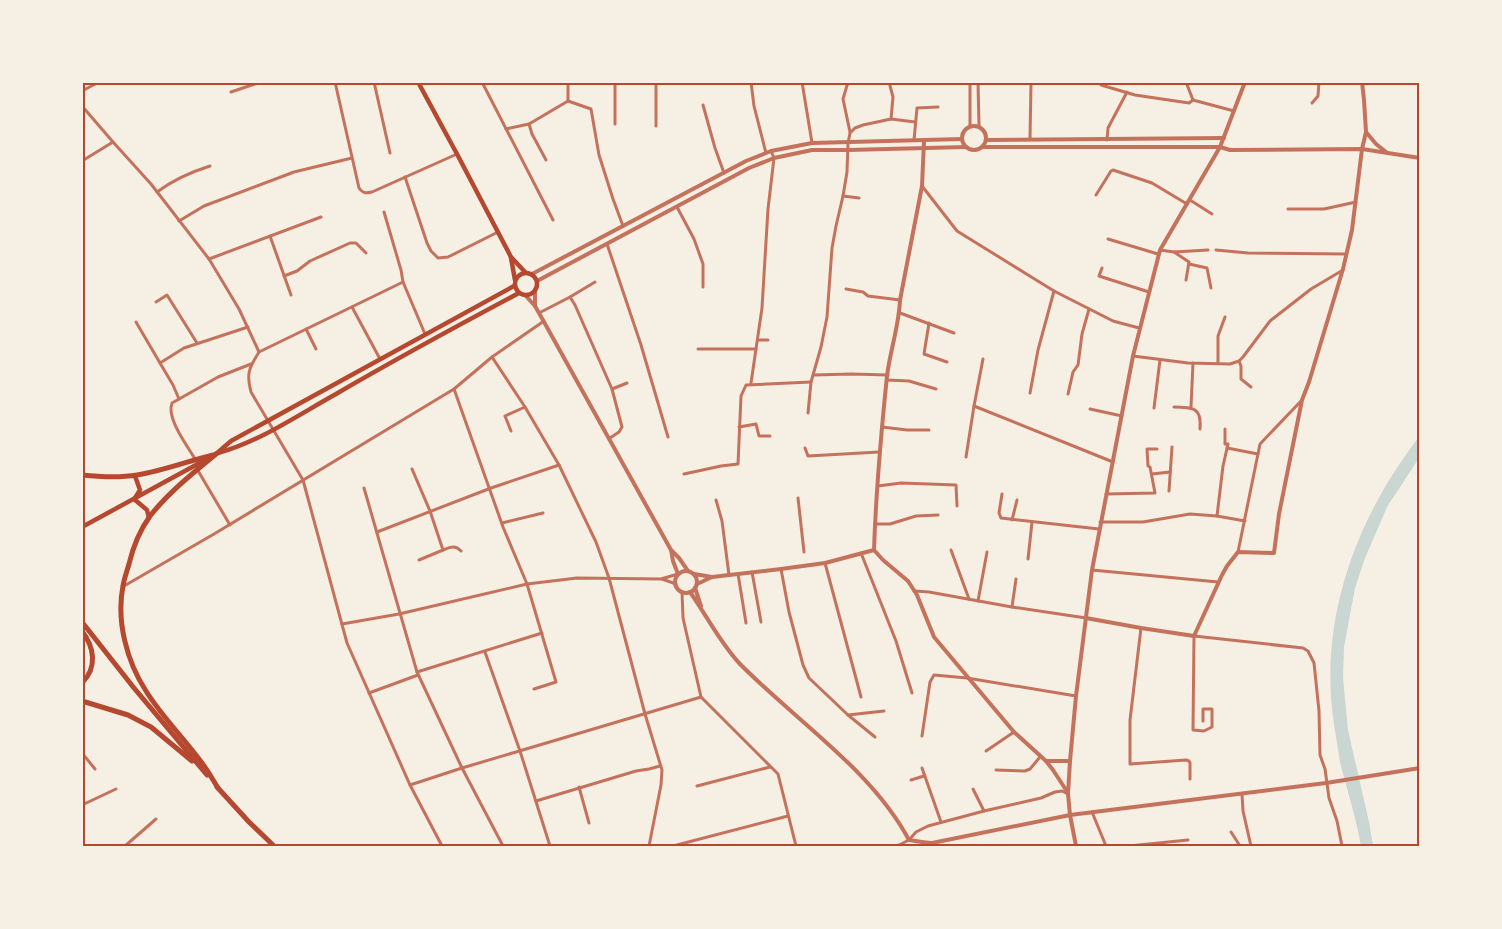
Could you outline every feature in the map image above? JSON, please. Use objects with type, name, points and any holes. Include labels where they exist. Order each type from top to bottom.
[{"type":"main road","points":[[418,82],[511,257],[525,272],[532,274],[537,281],[535,291],[528,295],[519,293],[514,286],[515,280],[511,257]]},
{"type":"main road","points":[[515,280],[525,272]]},
{"type":"main road","points":[[218,788],[202,763],[146,692],[135,672],[124,636],[121,605],[123,587],[138,536],[149,518],[169,495],[231,441],[514,286]]},
{"type":"main road","points":[[82,475],[135,476],[166,469],[236,448],[519,293]]},
{"type":"main road","points":[[82,527],[216,454]]},
{"type":"main road","points":[[134,499],[140,490],[135,476]]},
{"type":"main road","points":[[134,499],[147,510],[149,518]]},
{"type":"main road","points":[[82,622],[134,688],[218,788],[274,846]]},
{"type":"main road","points":[[82,630],[90,642],[93,659],[92,669],[82,683]]},
{"type":"main road","points":[[82,701],[128,715],[151,727],[206,774]]},
{"type":"street","points":[[82,91],[99,82]]},
{"type":"street","points":[[231,92],[261,82]]},
{"type":"street","points":[[335,82],[359,188],[362,192],[372,192],[457,154]]},
{"type":"street","points":[[374,82],[390,153]]},
{"type":"street","points":[[482,82],[553,220]]},
{"type":"street","points":[[568,82],[568,101]]},
{"type":"street","points":[[615,82],[616,124]]},
{"type":"street","points":[[656,82],[656,126]]},
{"type":"street","points":[[751,82],[754,106],[766,153]]},
{"type":"street","points":[[802,82],[812,143]]},
{"type":"street","points":[[808,413],[811,382],[822,347],[827,317],[832,248],[846,172],[850,133],[843,98],[848,82]]},
{"type":"street","points":[[889,82],[893,97],[892,119]]},
{"type":"street","points":[[970,82],[970,126]]},
{"type":"street","points":[[978,82],[979,126]]},
{"type":"street","points":[[1030,139],[1031,82]]},
{"type":"street","points":[[1186,82],[1193,100]]},
{"type":"street","points":[[1076,846],[1068,794],[1076,696],[1100,522],[1139,328],[1159,252],[1220,147],[1245,82]]},
{"type":"street","points":[[1312,103],[1318,96],[1319,82]]},
{"type":"street","points":[[1238,552],[1274,554],[1279,514],[1302,400],[1343,269],[1356,202],[1362,149],[1366,132],[1362,82]]},
{"type":"street","points":[[1102,85],[1135,95],[1190,103],[1193,100],[1235,112]]},
{"type":"street","points":[[1108,140],[1108,128],[1126,92]]},
{"type":"street","points":[[506,129],[529,124],[568,101],[591,109],[599,155],[623,227]]},
{"type":"street","points":[[82,106],[157,192],[209,259],[239,309],[259,352]]},
{"type":"street","points":[[703,106],[724,173]]},
{"type":"street","points":[[914,141],[917,108],[938,107]]},
{"type":"street","points":[[850,133],[855,128],[863,125],[892,119],[915,122]]},
{"type":"street","points":[[529,124],[532,134],[546,160]]},
{"type":"street","points":[[966,147],[962,139],[964,131],[970,126],[979,126],[985,131],[986,140],[982,147]]},
{"type":"street","points":[[1366,132],[1376,144],[1388,153]]},
{"type":"street","points":[[986,140],[1224,138]]},
{"type":"street","points":[[532,274],[746,161],[772,151],[812,143],[962,139]]},
{"type":"street","points":[[924,141],[922,186],[887,377],[879,452],[874,550],[908,581],[915,591],[934,637],[1014,732],[1054,770],[1068,794]]},
{"type":"street","points":[[82,161],[112,142]]},
{"type":"street","points":[[537,281],[749,168],[774,158],[812,150],[966,147],[974,150],[982,147],[1220,147],[1230,150],[1362,149],[1420,158]]},
{"type":"street","points":[[751,383],[762,308],[768,209],[774,158],[772,151]]},
{"type":"street","points":[[179,221],[204,206],[294,172],[352,158]]},
{"type":"street","points":[[157,192],[177,179],[210,166]]},
{"type":"street","points":[[1096,195],[1111,170],[1113,170],[1152,182],[1212,214]]},
{"type":"street","points":[[404,177],[431,251],[438,258],[448,257],[498,232]]},
{"type":"street","points":[[922,186],[957,231],[1054,291],[1113,320],[1139,328]]},
{"type":"street","points":[[843,196],[859,198]]},
{"type":"street","points":[[1288,208],[1324,209],[1356,202]]},
{"type":"street","points":[[677,207],[694,239],[703,264],[703,288]]},
{"type":"street","points":[[384,212],[402,270],[403,282],[425,334]]},
{"type":"street","points":[[209,259],[321,217]]},
{"type":"street","points":[[270,236],[291,295]]},
{"type":"street","points":[[1108,239],[1159,252],[1208,250]]},
{"type":"street","points":[[284,276],[297,271],[310,261],[350,243],[356,243],[366,253]]},
{"type":"street","points":[[607,244],[641,345],[668,437]]},
{"type":"street","points":[[1216,250],[1248,253],[1346,254]]},
{"type":"street","points":[[1174,252],[1189,262],[1189,264],[1207,268],[1211,288]]},
{"type":"street","points":[[1186,280],[1189,264]]},
{"type":"street","points":[[1102,268],[1098,276],[1149,292]]},
{"type":"street","points":[[1133,356],[1192,363],[1230,364],[1239,361],[1270,322],[1311,289],[1343,269]]},
{"type":"street","points":[[403,282],[259,352],[248,374],[248,380],[251,392],[303,480],[350,650],[410,785],[442,846]]},
{"type":"street","points":[[539,313],[595,282]]},
{"type":"street","points":[[846,289],[862,292],[868,296],[900,300]]},
{"type":"street","points":[[535,291],[535,306]]},
{"type":"street","points":[[1030,392],[1038,350],[1054,291]]},
{"type":"street","points":[[156,302],[167,295],[197,343]]},
{"type":"street","points":[[525,295],[535,306],[671,550],[688,571],[712,577],[825,563],[874,550]]},
{"type":"street","points":[[570,297],[612,389],[622,427],[619,432],[610,438]]},
{"type":"street","points":[[352,307],[380,359]]},
{"type":"street","points":[[1068,394],[1073,372],[1078,365],[1082,334],[1089,309]]},
{"type":"street","points":[[900,313],[954,332]]},
{"type":"street","points":[[1218,363],[1218,336],[1225,317]]},
{"type":"street","points":[[136,322],[173,385],[179,399]]},
{"type":"street","points":[[123,587],[454,389],[492,357],[544,322]]},
{"type":"street","points":[[929,323],[924,354],[947,362]]},
{"type":"street","points":[[160,363],[184,348],[248,327]]},
{"type":"street","points":[[306,329],[316,349]]},
{"type":"street","points":[[758,340],[768,340]]},
{"type":"street","points":[[698,349],[756,349]]},
{"type":"street","points":[[492,357],[525,407],[559,465],[596,542],[609,578],[662,770],[649,846]]},
{"type":"street","points":[[966,456],[983,359]]},
{"type":"street","points":[[1154,408],[1160,360]]},
{"type":"street","points":[[1239,361],[1241,379],[1251,387]]},
{"type":"street","points":[[1191,408],[1192,363]]},
{"type":"street","points":[[195,460],[174,422],[170,410],[172,403],[218,376],[252,364]]},
{"type":"street","points":[[814,375],[851,374],[887,377],[909,381],[936,390]]},
{"type":"street","points":[[684,474],[738,464],[741,396],[746,384],[811,382]]},
{"type":"street","points":[[612,389],[627,383]]},
{"type":"street","points":[[454,389],[502,523],[527,584],[556,682],[534,689]]},
{"type":"street","points":[[1203,721],[1203,709],[1212,709],[1212,727],[1204,731],[1193,730],[1194,636],[1218,582],[1238,552],[1260,444],[1302,400]]},
{"type":"street","points":[[974,406],[1113,462]]},
{"type":"street","points":[[511,431],[505,416],[525,407]]},
{"type":"street","points":[[1174,407],[1195,410],[1199,416],[1200,429]]},
{"type":"street","points":[[1090,409],[1122,416]]},
{"type":"street","points":[[739,427],[756,424],[759,436],[770,436]]},
{"type":"street","points":[[882,427],[929,430]]},
{"type":"street","points":[[1217,516],[1228,444],[1225,444],[1225,429]]},
{"type":"street","points":[[1170,491],[1172,447]]},
{"type":"street","points":[[805,448],[808,456],[879,452]]},
{"type":"street","points":[[1227,448],[1258,454]]},
{"type":"street","points":[[1106,494],[1155,493],[1150,466],[1148,466],[1147,449],[1157,449]]},
{"type":"street","points":[[376,532],[491,488],[559,465]]},
{"type":"street","points":[[197,469],[230,524]]},
{"type":"street","points":[[412,470],[430,511],[443,550]]},
{"type":"street","points":[[1152,474],[1170,472]]},
{"type":"street","points":[[878,486],[902,484],[956,486],[957,506]]},
{"type":"street","points":[[364,488],[417,673],[462,768],[503,846]]},
{"type":"street","points":[[1002,494],[1000,518],[1099,529]]},
{"type":"street","points":[[798,498],[804,552]]},
{"type":"street","points":[[716,500],[722,521],[729,575]]},
{"type":"street","points":[[1012,520],[1017,500]]},
{"type":"street","points":[[502,523],[543,513]]},
{"type":"street","points":[[1100,522],[1143,522],[1190,514],[1245,521]]},
{"type":"street","points":[[875,524],[890,524],[916,516],[938,515]]},
{"type":"street","points":[[1028,559],[1032,522]]},
{"type":"street","points":[[419,560],[453,546],[461,551]]},
{"type":"street","points":[[671,550],[678,574],[675,581],[682,592],[683,618],[701,697],[778,774],[796,846]]},
{"type":"street","points":[[951,550],[969,599]]},
{"type":"street","points":[[978,601],[987,552]]},
{"type":"street","points":[[861,553],[896,641],[912,693]]},
{"type":"street","points":[[825,563],[862,697]]},
{"type":"street","points":[[781,569],[789,612],[809,678],[848,715],[875,737]]},
{"type":"street","points":[[1092,570],[1218,582]]},
{"type":"street","points":[[661,579],[688,571]]},
{"type":"street","points":[[752,572],[761,622]]},
{"type":"street","points":[[694,574],[703,610],[710,625],[739,663],[862,776],[901,824],[909,840]]},
{"type":"street","points":[[738,574],[746,623]]},
{"type":"street","points":[[682,592],[690,592],[696,586],[712,577]]},
{"type":"street","points":[[342,624],[399,614],[527,584],[577,578],[661,579],[676,584]]},
{"type":"street","points":[[1012,607],[1016,579]]},
{"type":"street","points":[[915,591],[1194,636],[1304,648],[1308,651],[1314,663],[1319,711],[1320,755],[1325,769],[1329,798],[1337,821],[1342,846]]},
{"type":"street","points":[[690,592],[703,610]]},
{"type":"street","points":[[1141,628],[1130,720],[1130,764],[1186,760],[1190,763],[1190,779]]},
{"type":"street","points":[[370,693],[417,673],[542,633]]},
{"type":"street","points":[[485,652],[520,751],[550,846]]},
{"type":"street","points":[[922,736],[931,678],[934,675],[967,678],[1076,696]]},
{"type":"street","points":[[410,785],[701,697]]},
{"type":"street","points":[[848,715],[884,711]]},
{"type":"street","points":[[986,751],[1014,732]]},
{"type":"street","points":[[82,753],[95,768]]},
{"type":"street","points":[[996,770],[1025,771],[1030,769],[1040,757]]},
{"type":"street","points":[[1046,761],[1070,761]]},
{"type":"street","points":[[536,801],[578,787],[660,766]]},
{"type":"street","points":[[697,786],[770,766]]},
{"type":"street","points":[[922,768],[941,822]]},
{"type":"street","points":[[909,840],[932,843],[1070,815],[1336,782],[1420,768]]},
{"type":"street","points":[[911,780],[924,776]]},
{"type":"street","points":[[578,787],[589,823]]},
{"type":"street","points":[[974,788],[984,811]]},
{"type":"street","points":[[82,805],[116,789]]},
{"type":"street","points":[[893,846],[909,840],[916,832],[941,822],[1042,798],[1055,792],[1062,791],[1068,794]]},
{"type":"street","points":[[1242,794],[1243,811],[1251,846]]},
{"type":"street","points":[[1092,812],[1106,846]]},
{"type":"street","points":[[673,846],[788,816]]},
{"type":"street","points":[[125,846],[156,819]]},
{"type":"street","points":[[1231,832],[1240,846]]},
{"type":"street","points":[[1129,846],[1188,840]]},
{"type":"shaded area","points":[[1419,437],[1419,458],[1387,507],[1365,558],[1355,588],[1344,647],[1343,678],[1348,730],[1373,846],[1361,846],[1340,762],[1330,685],[1337,609],[1347,572],[1360,536],[1397,468]]}]
